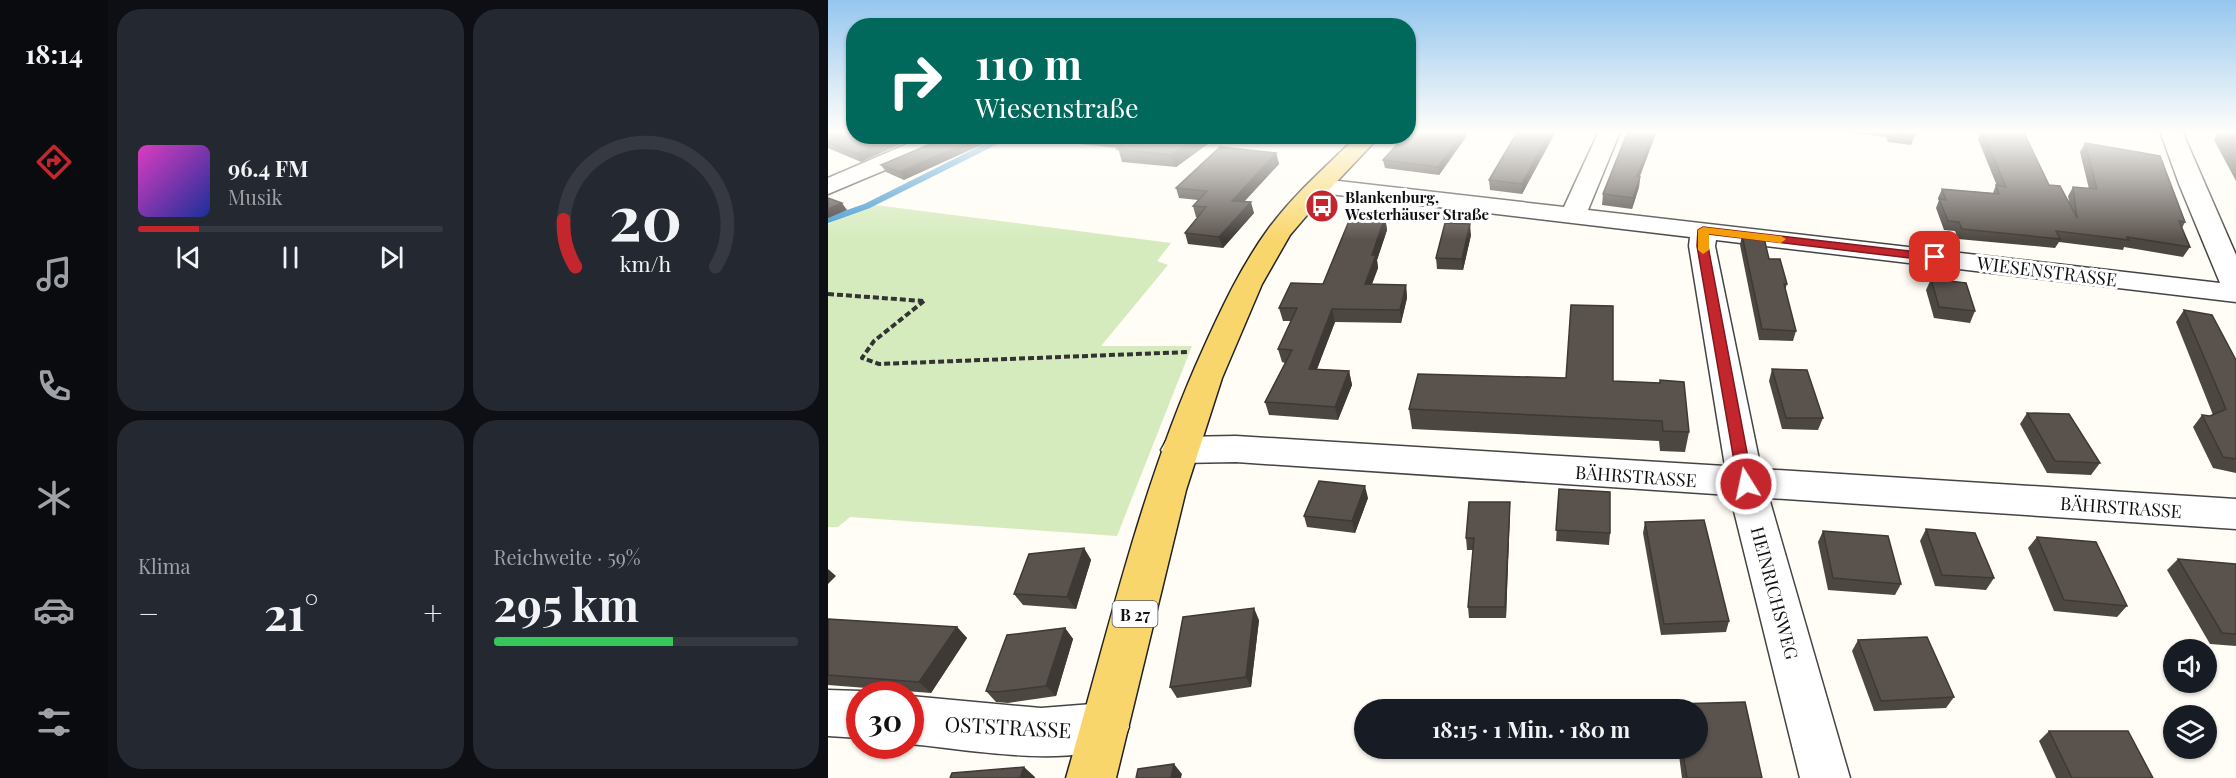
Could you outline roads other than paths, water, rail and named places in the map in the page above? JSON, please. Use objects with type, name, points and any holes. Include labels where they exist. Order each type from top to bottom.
[{"type":"main road","name":"B 27","points":[[1091,778],[1179,450],[1216,351],[1269,246],[1281,229],[1339,167]]},
{"type":"street","points":[[834,180],[866,167]]},
{"type":"street","points":[[1573,216],[1594,167]]},
{"type":"street","points":[[2185,167],[2236,286]]},
{"type":"street","name":"WIESENSTRASSE","points":[[1321,186],[2236,293]]},
{"type":"street","name":"HEINRICHSWEG","points":[[1703,230],[1702,246],[1746,484],[1825,778]]},
{"type":"street","name":"BÄHRSTRASSE","points":[[1179,450],[1236,449],[1746,484],[2236,514]]},
{"type":"street","points":[[828,712],[846,714]]},
{"type":"street","name":"OSTSTRASSE","points":[[924,721],[1041,732],[1105,727]]},
{"type":"waterway","points":[[828,220],[867,206],[944,167]]},
{"type":"place","name":"Blankenburg, Westerhäuser Straße","points":[[1322,206]]}]
